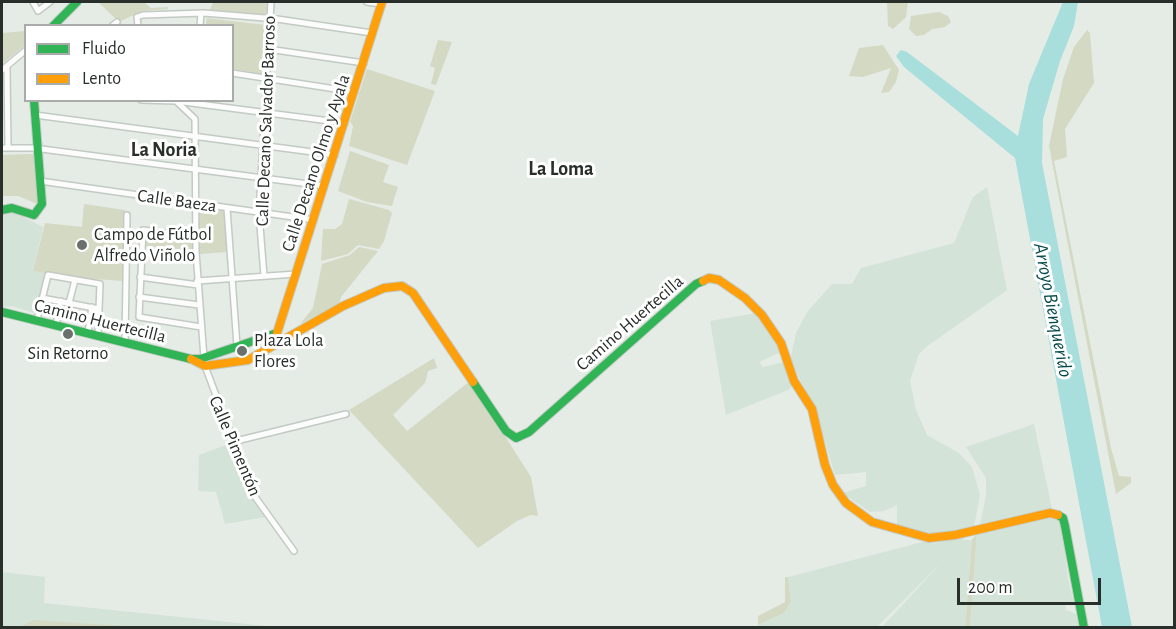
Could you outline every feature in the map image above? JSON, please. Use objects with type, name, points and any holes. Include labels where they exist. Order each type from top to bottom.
[{"type":"street","points":[[33,2],[38,11],[50,2]]},
{"type":"street","points":[[55,24],[77,2]]},
{"type":"street","name":"Calle Decano Salvador Barroso","points":[[264,276],[259,213],[271,2]]},
{"type":"street","points":[[367,2],[382,3]]},
{"type":"street","name":"Calle Decano Olmo y Ayala","points":[[279,337],[296,274],[382,3]]},
{"type":"street","points":[[200,24],[201,13]]},
{"type":"street","points":[[138,24],[137,17],[201,13],[270,18],[372,33]]},
{"type":"street","points":[[268,49],[364,63]]},
{"type":"street","points":[[24,52],[4,69],[5,148],[38,148],[325,186]]},
{"type":"street","points":[[234,73],[355,92]]},
{"type":"street","points":[[2,210],[12,208],[27,214],[37,213],[42,204],[34,102]]},
{"type":"street","name":"Calle Pimentón","points":[[177,102],[195,119],[195,237],[205,362],[232,442],[253,494],[294,551]]},
{"type":"street","points":[[184,102],[345,123]]},
{"type":"street","points":[[34,115],[335,155]]},
{"type":"street","name":"Calle Baeza","points":[[40,181],[314,220]]},
{"type":"street","points":[[227,208],[237,346]]},
{"type":"street","points":[[125,342],[127,215]]},
{"type":"street","points":[[195,237],[143,230],[139,317],[201,327]]},
{"type":"street","points":[[140,277],[198,283],[231,278],[296,274]]},
{"type":"street","points":[[37,320],[48,275],[100,284],[98,334]]},
{"type":"street","name":"Camino Huertecilla","points":[[279,337],[384,288],[402,286],[413,293],[506,431],[516,438],[529,432],[696,284],[709,278],[719,280],[745,298],[762,315],[781,343],[794,381],[812,409],[829,476],[846,503],[872,522],[929,538],[955,535],[1050,513],[1058,515],[1063,518],[1065,526],[1084,627]]},
{"type":"street","points":[[69,303],[75,280]]},
{"type":"street","points":[[139,297],[199,305]]},
{"type":"street","points":[[42,298],[99,309]]},
{"type":"street","points":[[56,325],[61,301]]},
{"type":"street","points":[[88,332],[92,307]]},
{"type":"street","name":"Camino Huertecilla","points":[[2,312],[205,362]]},
{"type":"street","points":[[205,362],[237,346],[279,337]]},
{"type":"street","points":[[205,362],[234,364],[248,360],[279,337]]},
{"type":"street","points":[[232,442],[346,414]]},
{"type":"shaded area","points":[[987,187],[1007,290],[926,347],[919,354],[910,381],[916,410],[927,435],[959,453],[972,467],[980,495],[974,527],[937,534],[897,529],[897,505],[884,511],[870,512],[842,493],[866,486],[866,472],[835,475],[815,408],[790,360],[796,333],[807,312],[832,284],[852,284],[861,268],[954,243],[973,197]]},
{"type":"shaded area","points":[[13,212],[43,227],[33,271],[46,273],[37,314],[12,306],[2,307],[2,214]]},
{"type":"shaded area","points":[[756,313],[781,352],[759,362],[763,367],[784,362],[792,386],[788,390],[726,415],[710,321]]},
{"type":"shaded area","points":[[1034,424],[1052,509],[980,525],[986,495],[986,478],[966,447]]},
{"type":"shaded area","points":[[231,443],[243,478],[266,517],[225,524],[216,492],[198,491],[199,455]]},
{"type":"shaded area","points":[[1048,517],[1058,519],[1062,524],[1068,579],[1074,603],[1065,605],[1066,610],[1076,614],[1079,627],[970,628],[977,533]]},
{"type":"shaded area","points":[[964,537],[963,540],[972,540],[965,627],[882,627],[942,562],[877,627],[758,628],[758,625],[784,613],[791,602],[788,577],[930,540],[932,544]]},
{"type":"shaded area","points":[[2,572],[45,577],[44,603],[277,627],[2,628]]},
{"type":"green space","points":[[98,2],[144,2],[151,8],[168,7],[168,9],[142,11],[119,22]]},
{"type":"green space","points":[[213,2],[267,2],[267,16],[210,10]]},
{"type":"green space","points":[[887,2],[908,2],[906,17],[893,29],[888,26]]},
{"type":"green space","points":[[939,12],[948,16],[951,22],[945,27],[932,29],[924,35],[916,36],[909,29],[911,16]]},
{"type":"green space","points":[[207,18],[265,25],[263,74],[234,69],[234,24],[206,24]]},
{"type":"green space","points":[[1087,30],[1090,33],[1094,83],[1065,129],[1067,157],[1054,161],[1111,448],[1119,476],[1131,477],[1131,483],[1116,494],[1049,146],[1063,79],[1074,47]]},
{"type":"green space","points":[[24,31],[24,46],[2,64],[2,33]]},
{"type":"green space","points":[[438,40],[452,42],[436,85],[431,84],[435,68],[430,66]]},
{"type":"green space","points":[[883,45],[899,70],[896,82],[889,92],[881,93],[891,68],[863,77],[849,76],[859,48]]},
{"type":"green space","points":[[367,69],[435,91],[407,165],[349,146],[353,126],[350,122]]},
{"type":"green space","points":[[350,151],[389,165],[383,182],[398,187],[392,206],[367,202],[338,191]]},
{"type":"green space","points":[[33,154],[40,205],[18,196],[2,196],[2,155]]},
{"type":"green space","points":[[349,199],[389,210],[392,213],[384,241],[379,249],[358,245],[348,254],[321,261],[323,229],[335,229],[342,224]]},
{"type":"green space","name":"Campo de Fútbol Alfredo Viñolo","points":[[84,204],[125,210],[123,281],[95,279],[94,281],[33,271],[45,223],[82,227]]},
{"type":"green space","points":[[197,206],[224,209],[227,252],[199,254]]},
{"type":"green space","points":[[147,233],[191,240],[193,253],[146,246]]},
{"type":"green space","points":[[359,247],[378,251],[341,297],[339,304],[300,324],[313,308],[322,264],[350,255]]},
{"type":"green space","points":[[434,358],[437,368],[428,371],[425,383],[393,415],[407,431],[470,381],[531,477],[538,516],[531,515],[517,521],[478,548],[349,410]]},
{"type":"green space","points":[[977,533],[970,627],[965,628],[972,540]]},
{"type":"green space","points":[[785,577],[788,577],[791,602],[784,613],[758,625],[758,616],[785,602]]},
{"type":"green space","points":[[33,620],[141,627],[20,627]]},
{"type":"water","name":"Arroyo Bienquerido","points":[[1063,2],[1078,2],[1074,26],[1060,61],[1043,119],[1042,163],[1132,627],[1102,627],[1015,158],[904,67],[896,56],[901,50],[907,52],[1018,136],[1029,84]]},
{"type":"traffic: fast","points":[[55,24],[77,2]]},
{"type":"traffic: fast","points":[[2,210],[12,208],[34,215],[42,204],[34,102]]},
{"type":"traffic: fast","points":[[473,382],[506,431],[516,438],[529,432],[696,284],[703,281]]},
{"type":"traffic: fast","points":[[2,312],[191,359],[200,359],[277,333]]},
{"type":"traffic: fast","points":[[1058,515],[1063,518],[1065,526],[1084,628]]},
{"type":"traffic: slow","points":[[277,333],[382,2]]},
{"type":"traffic: slow","points":[[703,281],[709,278],[719,280],[745,298],[762,315],[781,343],[794,381],[812,409],[825,465],[833,485],[846,503],[872,522],[929,538],[955,535],[1050,513],[1058,515]]},
{"type":"traffic: slow","points":[[191,359],[205,366],[248,360],[343,306],[384,288],[402,286],[413,293],[473,382]]},
{"type":"place","name":"Campo de Fútbol Alfredo Viñolo","points":[[82,245]]},
{"type":"place","name":"Sin Retorno","points":[[68,334]]},
{"type":"place","name":"Plaza Lola Flores","points":[[242,351]]},
{"type":"district","name":"La Noria","points":[[164,150]]},
{"type":"district","name":"La Loma","points":[[561,169]]}]
